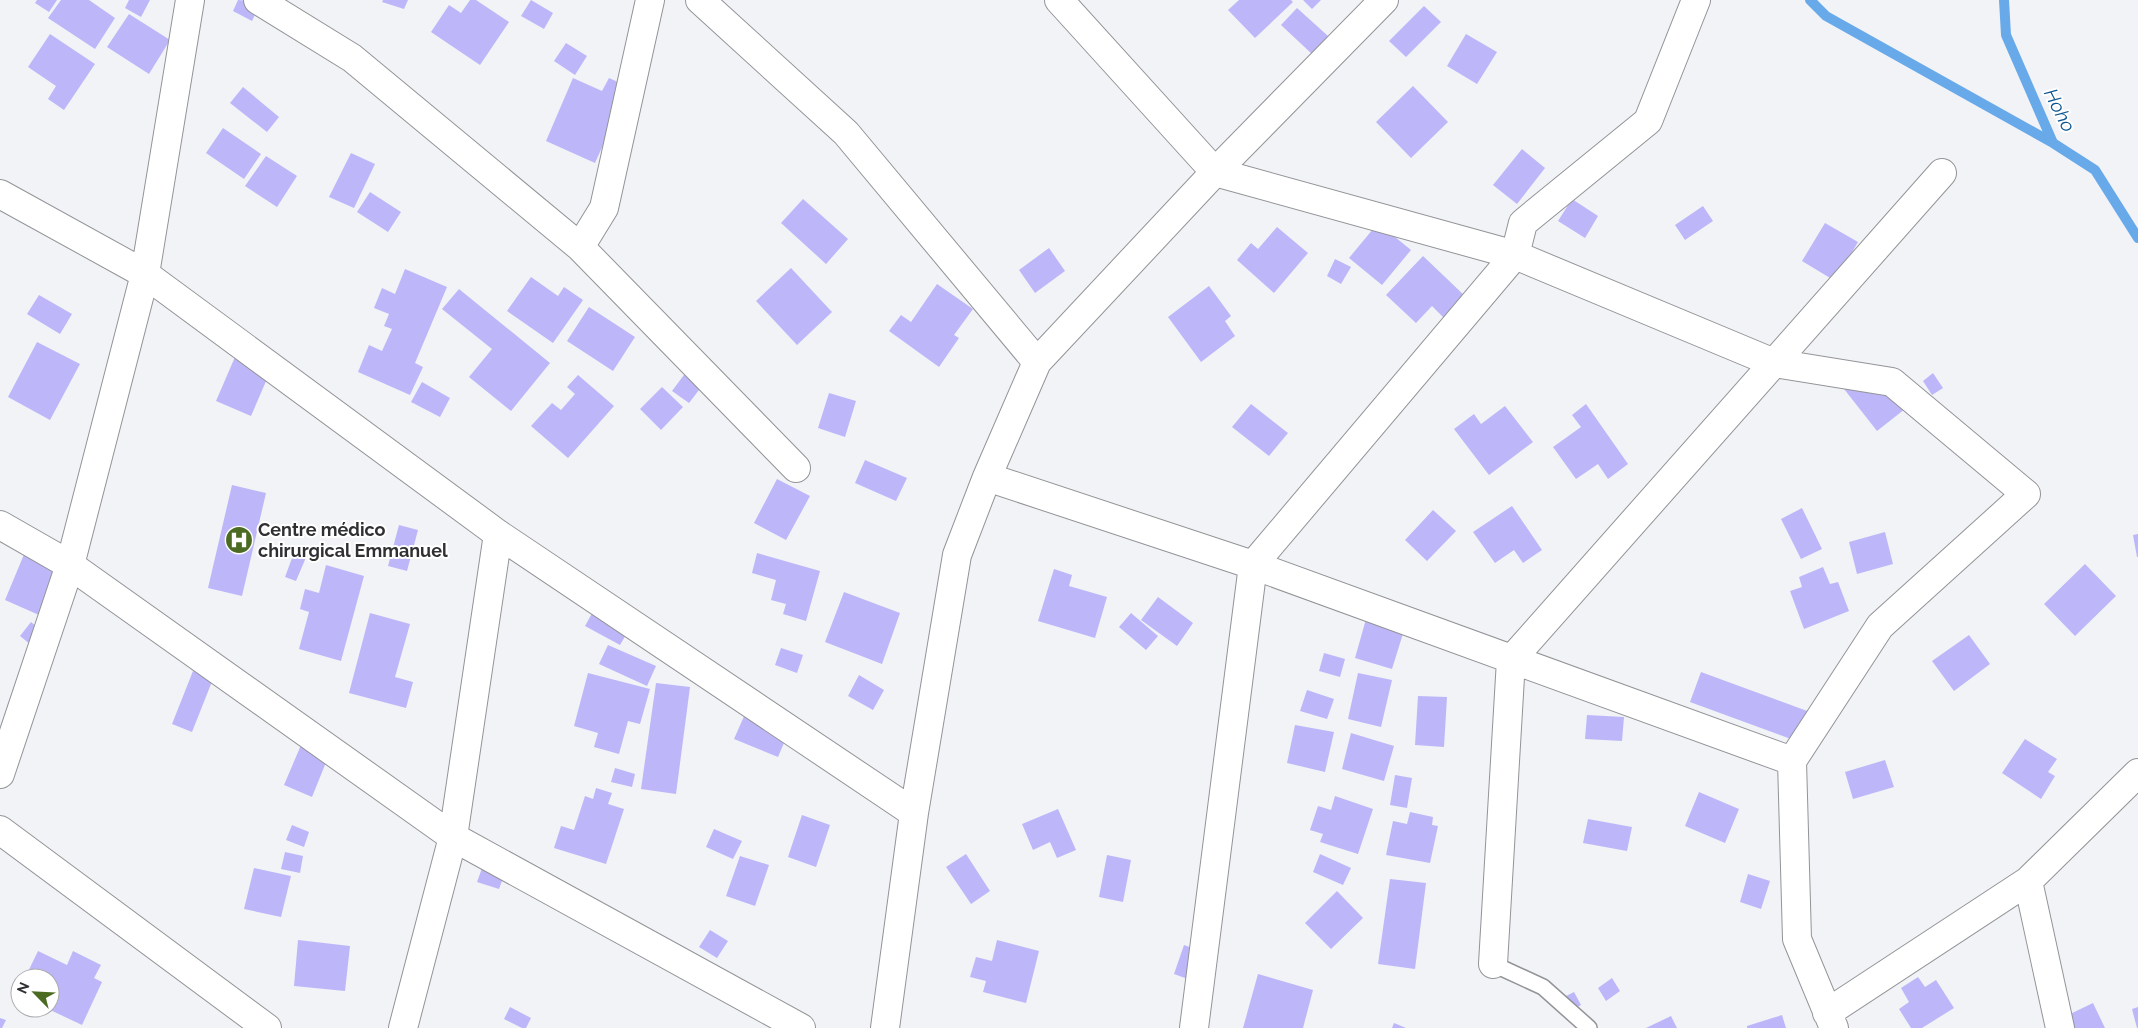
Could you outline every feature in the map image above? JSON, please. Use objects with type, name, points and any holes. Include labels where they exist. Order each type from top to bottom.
[{"type":"street","points":[[0,774],[70,565],[145,274],[190,0]]},
{"type":"street","points":[[258,0],[352,58],[580,247],[796,468]]},
{"type":"street","points":[[580,247],[604,208],[650,0]]},
{"type":"street","points":[[700,0],[846,133],[1037,362]]},
{"type":"street","points":[[1059,0],[1215,172],[1515,255],[1774,363],[1892,382],[2026,494],[1880,626],[1792,761],[1797,939],[1830,1020],[2028,881],[2138,773]]},
{"type":"street","points":[[890,1026],[914,813],[957,555],[987,477],[1037,362],[1215,172],[1384,0]]},
{"type":"street","points":[[1194,1028],[1253,566],[1515,255],[1523,222],[1648,121],[1696,0]]},
{"type":"street","points":[[1494,964],[1511,660],[1942,174]]},
{"type":"street","points":[[0,194],[145,274],[498,534],[914,813]]},
{"type":"street","points":[[987,477],[1253,566],[1792,761]]},
{"type":"street","points":[[0,524],[70,565],[453,837],[801,1028]]},
{"type":"street","points":[[403,1028],[453,837],[498,534]]},
{"type":"street","points":[[0,830],[267,1028]]},
{"type":"street","points":[[2028,881],[2060,1028]]},
{"type":"lane","points":[[1494,964],[1543,987],[1589,1028]]},
{"type":"building","points":[[37,0],[57,0],[49,12],[35,3]]},
{"type":"building","points":[[61,0],[89,0],[115,18],[95,49],[48,18]]},
{"type":"building","points":[[129,0],[150,0],[141,17],[125,8]]},
{"type":"building","points":[[238,0],[261,2],[252,21],[233,11]]},
{"type":"building","points":[[383,0],[408,0],[404,9],[382,2]]},
{"type":"building","points":[[470,0],[476,0],[509,22],[480,65],[431,32],[449,5],[461,13]]},
{"type":"building","points":[[531,0],[553,13],[544,29],[521,16]]},
{"type":"building","points":[[1239,0],[1291,0],[1293,2],[1255,38],[1228,10]]},
{"type":"building","points":[[1303,0],[1321,0],[1312,9]]},
{"type":"building","points":[[1424,6],[1441,22],[1406,57],[1389,41]]},
{"type":"building","points":[[1297,8],[1328,36],[1312,54],[1281,25]]},
{"type":"building","points":[[129,14],[170,40],[149,74],[107,47]]},
{"type":"building","points":[[50,34],[95,64],[64,110],[48,99],[56,86],[28,67]]},
{"type":"building","points":[[1466,34],[1497,52],[1477,84],[1447,66]]},
{"type":"building","points":[[566,43],[587,56],[575,75],[554,61]]},
{"type":"building","points":[[573,78],[602,91],[609,78],[629,87],[595,163],[546,141]]},
{"type":"building","points":[[1413,86],[1448,122],[1411,158],[1376,122]]},
{"type":"building","points":[[243,87],[279,117],[267,132],[230,103]]},
{"type":"building","points":[[223,128],[261,154],[244,179],[206,153]]},
{"type":"building","points":[[1522,149],[1545,168],[1517,204],[1493,185]]},
{"type":"building","points":[[351,153],[375,164],[354,208],[329,197]]},
{"type":"building","points":[[266,156],[297,176],[277,207],[245,186]]},
{"type":"building","points":[[370,192],[401,212],[388,232],[357,212]]},
{"type":"building","points":[[803,199],[848,239],[826,264],[781,223]]},
{"type":"building","points":[[1572,199],[1598,216],[1585,238],[1558,221]]},
{"type":"building","points":[[1703,206],[1713,221],[1685,240],[1675,225]]},
{"type":"building","points":[[1378,223],[1411,250],[1382,285],[1349,258]]},
{"type":"building","points":[[1825,223],[1858,242],[1835,281],[1802,261]]},
{"type":"building","points":[[1277,227],[1308,253],[1274,293],[1237,260],[1251,243],[1258,249]]},
{"type":"building","points":[[1049,248],[1065,271],[1035,293],[1019,270]]},
{"type":"building","points":[[1423,256],[1466,297],[1445,319],[1432,306],[1416,323],[1386,295]]},
{"type":"building","points":[[1335,259],[1351,267],[1341,284],[1327,276]]},
{"type":"building","points":[[791,268],[832,312],[797,345],[756,301]]},
{"type":"building","points":[[405,269],[447,287],[415,363],[423,367],[410,395],[358,372],[369,345],[382,351],[392,329],[384,326],[389,314],[374,308],[382,288],[395,294]]},
{"type":"building","points":[[531,277],[558,296],[564,287],[583,300],[553,343],[507,311]]},
{"type":"building","points":[[937,284],[973,309],[954,335],[959,338],[939,367],[889,331],[901,315],[911,322]]},
{"type":"building","points":[[1209,286],[1231,316],[1225,321],[1235,336],[1201,362],[1168,317]]},
{"type":"building","points":[[459,289],[550,363],[511,411],[469,377],[492,349],[442,309]]},
{"type":"building","points":[[39,295],[72,314],[60,334],[27,314]]},
{"type":"building","points":[[589,307],[635,337],[613,371],[567,341]]},
{"type":"building","points":[[37,342],[80,364],[50,420],[8,397]]},
{"type":"building","points":[[238,350],[273,365],[251,416],[216,401]]},
{"type":"building","points":[[695,360],[712,373],[689,403],[672,391]]},
{"type":"building","points":[[1883,370],[1910,405],[1877,431],[1837,380]]},
{"type":"building","points":[[1933,373],[1943,388],[1932,395],[1923,381]]},
{"type":"building","points":[[578,375],[614,406],[568,458],[531,426],[552,403],[561,410],[575,394],[567,387]]},
{"type":"building","points":[[422,382],[450,398],[440,417],[411,402]]},
{"type":"building","points":[[662,387],[683,407],[661,430],[640,409]]},
{"type":"building","points":[[829,393],[856,401],[845,437],[818,428]]},
{"type":"building","points":[[1251,404],[1288,433],[1269,456],[1232,427]]},
{"type":"building","points":[[1586,404],[1628,464],[1608,479],[1598,464],[1576,479],[1553,447],[1581,427],[1572,415]]},
{"type":"building","points":[[1505,406],[1533,442],[1489,475],[1454,429],[1474,414],[1481,424]]},
{"type":"building","points":[[865,460],[907,478],[896,501],[855,483]]},
{"type":"building","points":[[777,479],[810,496],[786,540],[754,523]]},
{"type":"building","points":[[232,485],[266,493],[242,596],[208,588]]},
{"type":"building","points":[[1512,506],[1542,550],[1523,563],[1514,550],[1495,563],[1473,532]]},
{"type":"building","points":[[1802,508],[1822,549],[1801,559],[1781,519]]},
{"type":"building","points":[[1433,510],[1456,531],[1427,561],[1405,540]]},
{"type":"building","points":[[399,525],[418,530],[407,571],[388,566]]},
{"type":"building","points":[[1885,532],[1893,564],[1857,574],[1849,542]]},
{"type":"building","points":[[2138,534],[2138,557],[2137,557],[2133,535]]},
{"type":"building","points":[[295,550],[307,555],[296,581],[285,577]]},
{"type":"building","points":[[25,552],[60,568],[39,615],[5,600]]},
{"type":"building","points":[[757,553],[820,571],[806,621],[783,614],[786,604],[771,600],[776,580],[752,573]]},
{"type":"building","points":[[2085,564],[2116,596],[2075,636],[2044,604]]},
{"type":"building","points":[[326,565],[364,576],[341,661],[299,649],[309,612],[300,609],[305,589],[319,593]]},
{"type":"building","points":[[1823,567],[1830,584],[1838,582],[1849,611],[1804,629],[1790,591],[1802,587],[1799,577]]},
{"type":"building","points":[[1054,569],[1072,575],[1069,586],[1107,597],[1095,638],[1038,621]]},
{"type":"building","points":[[844,592],[900,613],[882,664],[825,642]]},
{"type":"building","points":[[1158,597],[1193,623],[1177,646],[1141,620]]},
{"type":"building","points":[[596,606],[631,626],[620,645],[585,626]]},
{"type":"building","points":[[1368,612],[1406,624],[1392,669],[1355,658]]},
{"type":"building","points":[[370,613],[410,624],[395,677],[413,682],[406,708],[349,693]]},
{"type":"building","points":[[1131,613],[1158,636],[1146,650],[1119,627]]},
{"type":"building","points":[[31,622],[47,635],[36,649],[20,636]]},
{"type":"building","points":[[1969,635],[1990,664],[1954,691],[1932,661]]},
{"type":"building","points":[[608,645],[656,666],[647,686],[599,664]]},
{"type":"building","points":[[781,648],[803,655],[797,673],[775,665]]},
{"type":"building","points":[[1324,653],[1345,659],[1340,677],[1319,671]]},
{"type":"building","points":[[193,671],[213,679],[192,732],[172,724]]},
{"type":"building","points":[[1701,672],[1810,712],[1799,742],[1690,702]]},
{"type":"building","points":[[588,673],[650,689],[640,724],[628,721],[619,754],[594,747],[598,733],[574,726]]},
{"type":"building","points":[[1358,673],[1392,680],[1381,727],[1348,719]]},
{"type":"building","points":[[859,675],[884,690],[873,710],[848,696]]},
{"type":"building","points":[[656,683],[690,687],[676,794],[641,789]]},
{"type":"building","points":[[1307,690],[1334,699],[1327,719],[1300,711]]},
{"type":"building","points":[[1418,696],[1447,697],[1444,747],[1415,745]]},
{"type":"building","points":[[745,714],[789,731],[778,757],[734,739]]},
{"type":"building","points":[[1587,715],[1624,717],[1622,741],[1585,739]]},
{"type":"building","points":[[1295,725],[1334,732],[1325,772],[1287,763]]},
{"type":"building","points":[[1351,733],[1394,746],[1384,781],[1342,769]]},
{"type":"building","points":[[304,738],[331,750],[312,797],[284,785]]},
{"type":"building","points":[[2025,739],[2057,759],[2048,772],[2055,776],[2041,799],[2002,773]]},
{"type":"building","points":[[1885,760],[1894,787],[1853,799],[1845,772]]},
{"type":"building","points":[[615,768],[635,774],[632,787],[611,782]]},
{"type":"building","points":[[1395,775],[1412,778],[1407,808],[1390,805]]},
{"type":"building","points":[[596,788],[612,793],[608,804],[624,809],[606,864],[554,848],[561,826],[574,830],[585,796],[593,799]]},
{"type":"building","points":[[1699,792],[1739,809],[1725,843],[1685,826]]},
{"type":"building","points":[[1335,796],[1373,809],[1358,854],[1320,842],[1323,834],[1310,830],[1318,806],[1331,810]]},
{"type":"building","points":[[1058,809],[1076,850],[1057,858],[1050,842],[1033,850],[1022,824]]},
{"type":"building","points":[[1410,812],[1433,817],[1432,825],[1438,826],[1430,863],[1386,855],[1393,821],[1407,824]]},
{"type":"building","points":[[802,815],[830,825],[816,867],[788,857]]},
{"type":"building","points":[[1588,819],[1632,827],[1627,851],[1583,843]]},
{"type":"building","points":[[292,825],[309,832],[304,847],[286,840]]},
{"type":"building","points":[[714,829],[742,841],[733,859],[706,847]]},
{"type":"building","points":[[285,852],[303,856],[300,873],[281,869]]},
{"type":"building","points":[[966,854],[990,891],[971,904],[946,867]]},
{"type":"building","points":[[1320,854],[1351,868],[1343,885],[1313,872]]},
{"type":"building","points":[[1107,855],[1131,860],[1123,902],[1099,897]]},
{"type":"building","points":[[740,856],[769,865],[755,906],[726,896]]},
{"type":"building","points":[[485,860],[507,867],[499,889],[477,882]]},
{"type":"building","points":[[254,868],[291,876],[281,917],[244,909]]},
{"type":"building","points":[[1748,874],[1770,881],[1761,909],[1740,902]]},
{"type":"building","points":[[1390,879],[1426,883],[1415,969],[1378,964]]},
{"type":"building","points":[[1337,891],[1363,918],[1331,949],[1305,923]]},
{"type":"building","points":[[710,930],[728,941],[717,958],[699,947]]},
{"type":"building","points":[[298,940],[350,946],[345,991],[294,986]]},
{"type":"building","points":[[997,940],[1039,951],[1026,1003],[983,992],[986,981],[970,977],[976,957],[992,961]]},
{"type":"building","points":[[1184,945],[1206,953],[1196,982],[1174,974]]},
{"type":"building","points":[[38,951],[67,965],[73,951],[101,965],[94,978],[102,982],[82,1025],[60,1015],[60,968],[30,968]]},
{"type":"building","points":[[1258,974],[1313,990],[1303,1028],[1243,1028]]},
{"type":"building","points":[[1918,977],[1925,987],[1936,980],[1954,1008],[1922,1028],[1911,1028],[1899,1009],[1909,1002],[1901,988]]},
{"type":"building","points":[[1612,978],[1620,991],[1606,1001],[1598,988]]},
{"type":"building","points":[[1574,992],[1581,1005],[1572,1010],[1566,996]]},
{"type":"building","points":[[2093,1003],[2105,1028],[2074,1028],[2068,1015]]},
{"type":"building","points":[[510,1007],[531,1018],[526,1028],[522,1028],[504,1019]]},
{"type":"building","points":[[2138,1007],[2138,1028],[2137,1028],[2132,1009]]},
{"type":"building","points":[[1782,1015],[1786,1028],[1747,1028],[1747,1026]]},
{"type":"building","points":[[1671,1016],[1677,1028],[1646,1028]]},
{"type":"building","points":[[0,1018],[6,1020],[2,1028],[0,1028]]},
{"type":"building","points":[[1394,1023],[1406,1028],[1392,1028]]},
{"type":"waterway","points":[[1810,0],[1826,16],[2053,143],[2095,170],[2138,238]]},
{"type":"waterway","name":"Hoho","points":[[2004,0],[2006,35],[2053,143]]},
{"type":"place","name":"Centre médico chirurgical Emmanuel","points":[[239,540]]}]
